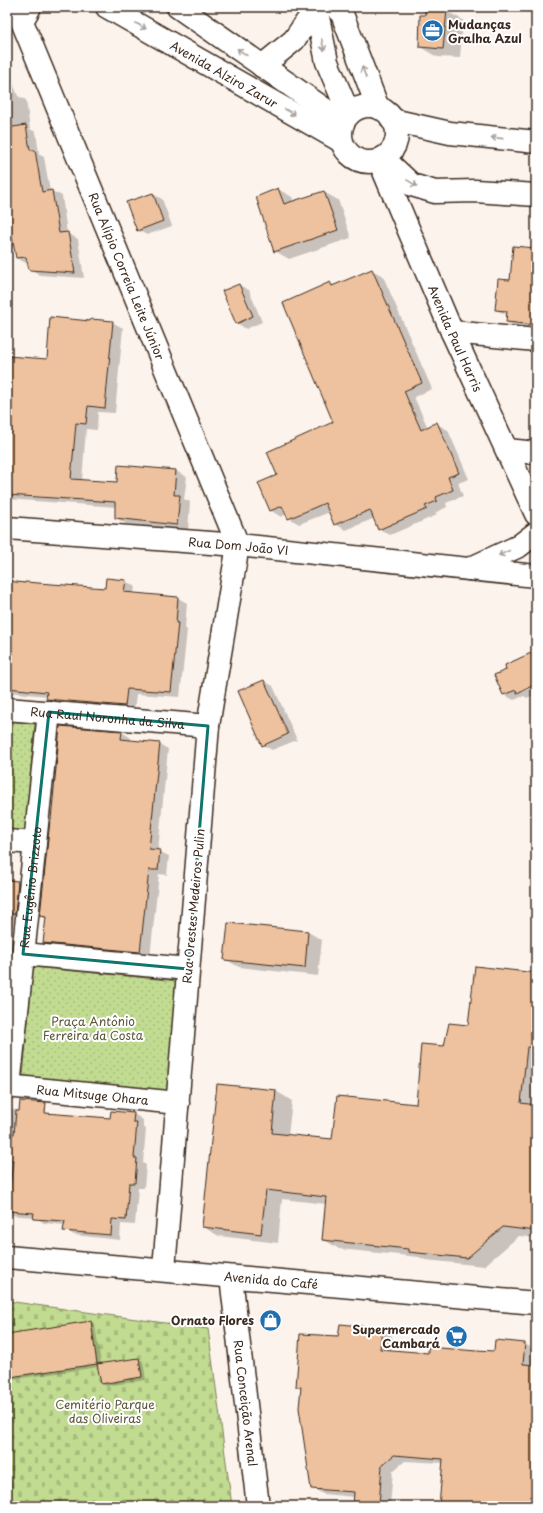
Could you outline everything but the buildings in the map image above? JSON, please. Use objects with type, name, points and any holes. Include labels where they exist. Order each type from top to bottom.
[{"type":"street","name":"Avenida Alziro Zarur","points":[[107,7],[344,126]]},
{"type":"street","name":"Avenida Alziro Zarur","points":[[178,7],[344,126]]},
{"type":"street","points":[[323,7],[342,14],[385,114],[396,128],[397,137],[394,145],[390,153],[381,159],[370,162],[361,161],[352,157],[345,150],[344,126],[327,62],[323,7]]},
{"type":"street","points":[[262,66],[294,40],[323,7]]},
{"type":"street","name":"Rua Alípio Correia Leite Júnior","points":[[23,12],[238,545]]},
{"type":"street","points":[[344,126],[357,109],[368,106],[385,114],[450,133],[536,142]]},
{"type":"street","points":[[381,159],[412,185],[436,192],[475,191],[536,195]]},
{"type":"street","name":"Avenida Paul Harris","points":[[381,159],[452,332],[536,514]]},
{"type":"street","points":[[452,332],[536,340]]},
{"type":"street","points":[[507,450],[536,454]]},
{"type":"street","name":"Rua Dom João VI","points":[[7,528],[238,545],[536,576]]},
{"type":"street","points":[[469,569],[519,546],[536,533]]},
{"type":"street","name":"Rua Orestes Medeiros Pulin","points":[[164,1269],[208,726],[238,545]]},
{"type":"street","name":"Rua Raul Noronha da Silva","points":[[7,709],[208,726]]},
{"type":"street","name":"Rua Eugênio Brizzoto","points":[[8,1086],[49,712]]},
{"type":"street","points":[[7,841],[34,843]]},
{"type":"street","points":[[23,954],[188,969]]},
{"type":"street","name":"Rua Mitsuge Ohara","points":[[8,1086],[178,1103]]},
{"type":"street","name":"Avenida do Café","points":[[7,1257],[164,1269],[231,1277],[536,1303]]},
{"type":"street","name":"Rua Conceição Arenal","points":[[231,1277],[258,1506]]},
{"type":"highlighted area","points":[[49,712],[208,726],[188,969],[23,954]]},
{"type":"green space","points":[[7,721],[35,724],[25,831],[7,830]]},
{"type":"green space","name":"Praça Antônio Ferreira da Costa","points":[[33,967],[177,981],[168,1091],[23,1077]]},
{"type":"green space","name":"Cemitério Parque das Oliveiras","points":[[7,1301],[208,1329],[232,1506],[7,1506]]},
{"type":"place","name":"Mudanças Gralha Azul","points":[[432,31]]},
{"type":"place","name":"Ornato Flores","points":[[270,1320]]},
{"type":"place","name":"Supermercado Cambará","points":[[456,1336]]}]
